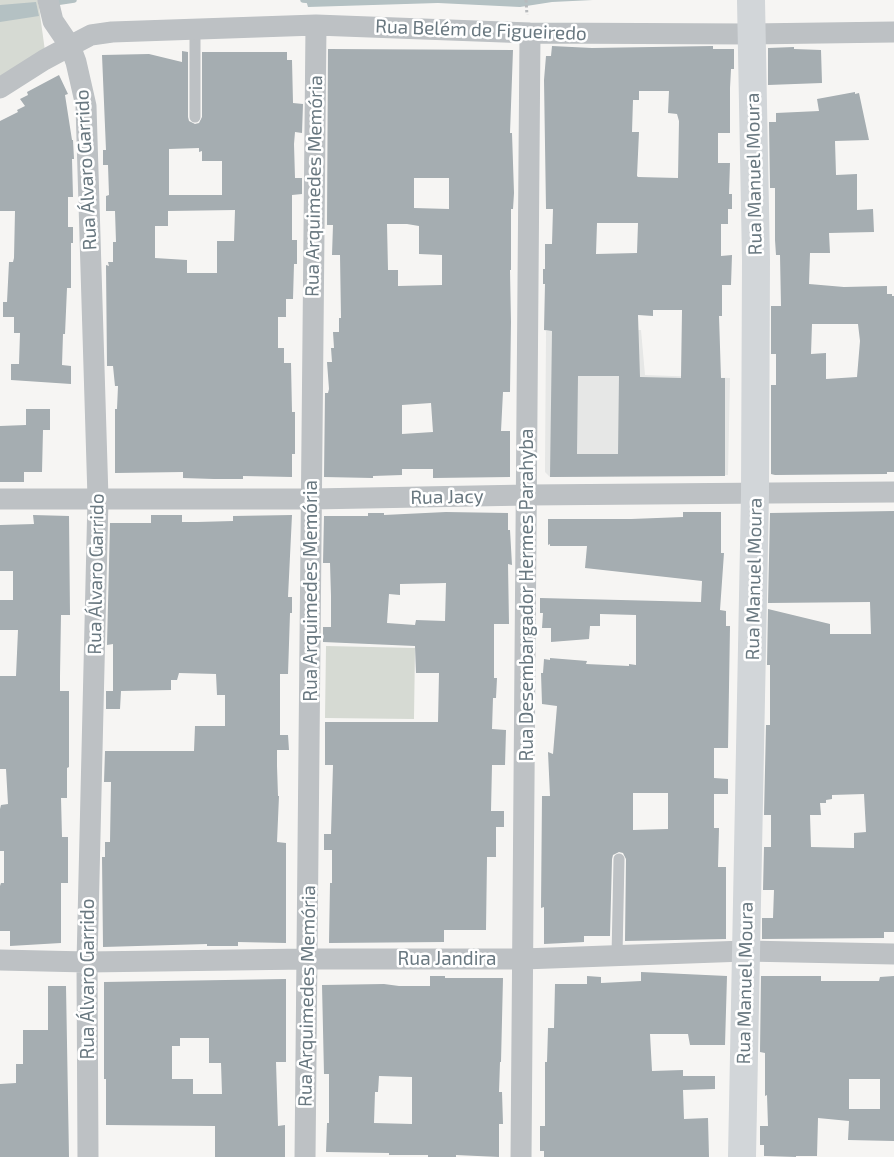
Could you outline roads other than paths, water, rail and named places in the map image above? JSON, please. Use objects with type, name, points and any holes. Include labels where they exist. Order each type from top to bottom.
[{"type":"street","name":"Rua Manuel Moura","points":[[742,1157],[756,494],[756,260],[750,34],[751,0]]},
{"type":"street","name":"Rua Álvaro Garrido","points":[[49,5],[59,32],[70,46],[76,62],[86,106],[98,498],[87,962],[88,1157]]},
{"type":"street","name":"Rua Belém de Figueiredo","points":[[0,88],[70,46],[91,36],[112,32],[316,25],[530,33],[750,34],[894,32]]},
{"type":"street","name":"Rua Arquimedes Memória","points":[[304,1157],[316,25]]},
{"type":"street","name":"Rua Desembargador Hermes Parahyba","points":[[521,1157],[528,496],[530,33]]},
{"type":"street","name":"Rua Jacy","points":[[0,499],[312,500],[894,492]]},
{"type":"street","name":"Rua Jandira","points":[[0,960],[87,962],[524,959],[745,951],[894,954]]},
{"type":"lane","points":[[195,29],[195,117]]},
{"type":"lane","points":[[617,956],[619,859]]},
{"type":"waterway","points":[[54,3],[74,0]]},
{"type":"waterway","points":[[303,0],[314,1]]}]
